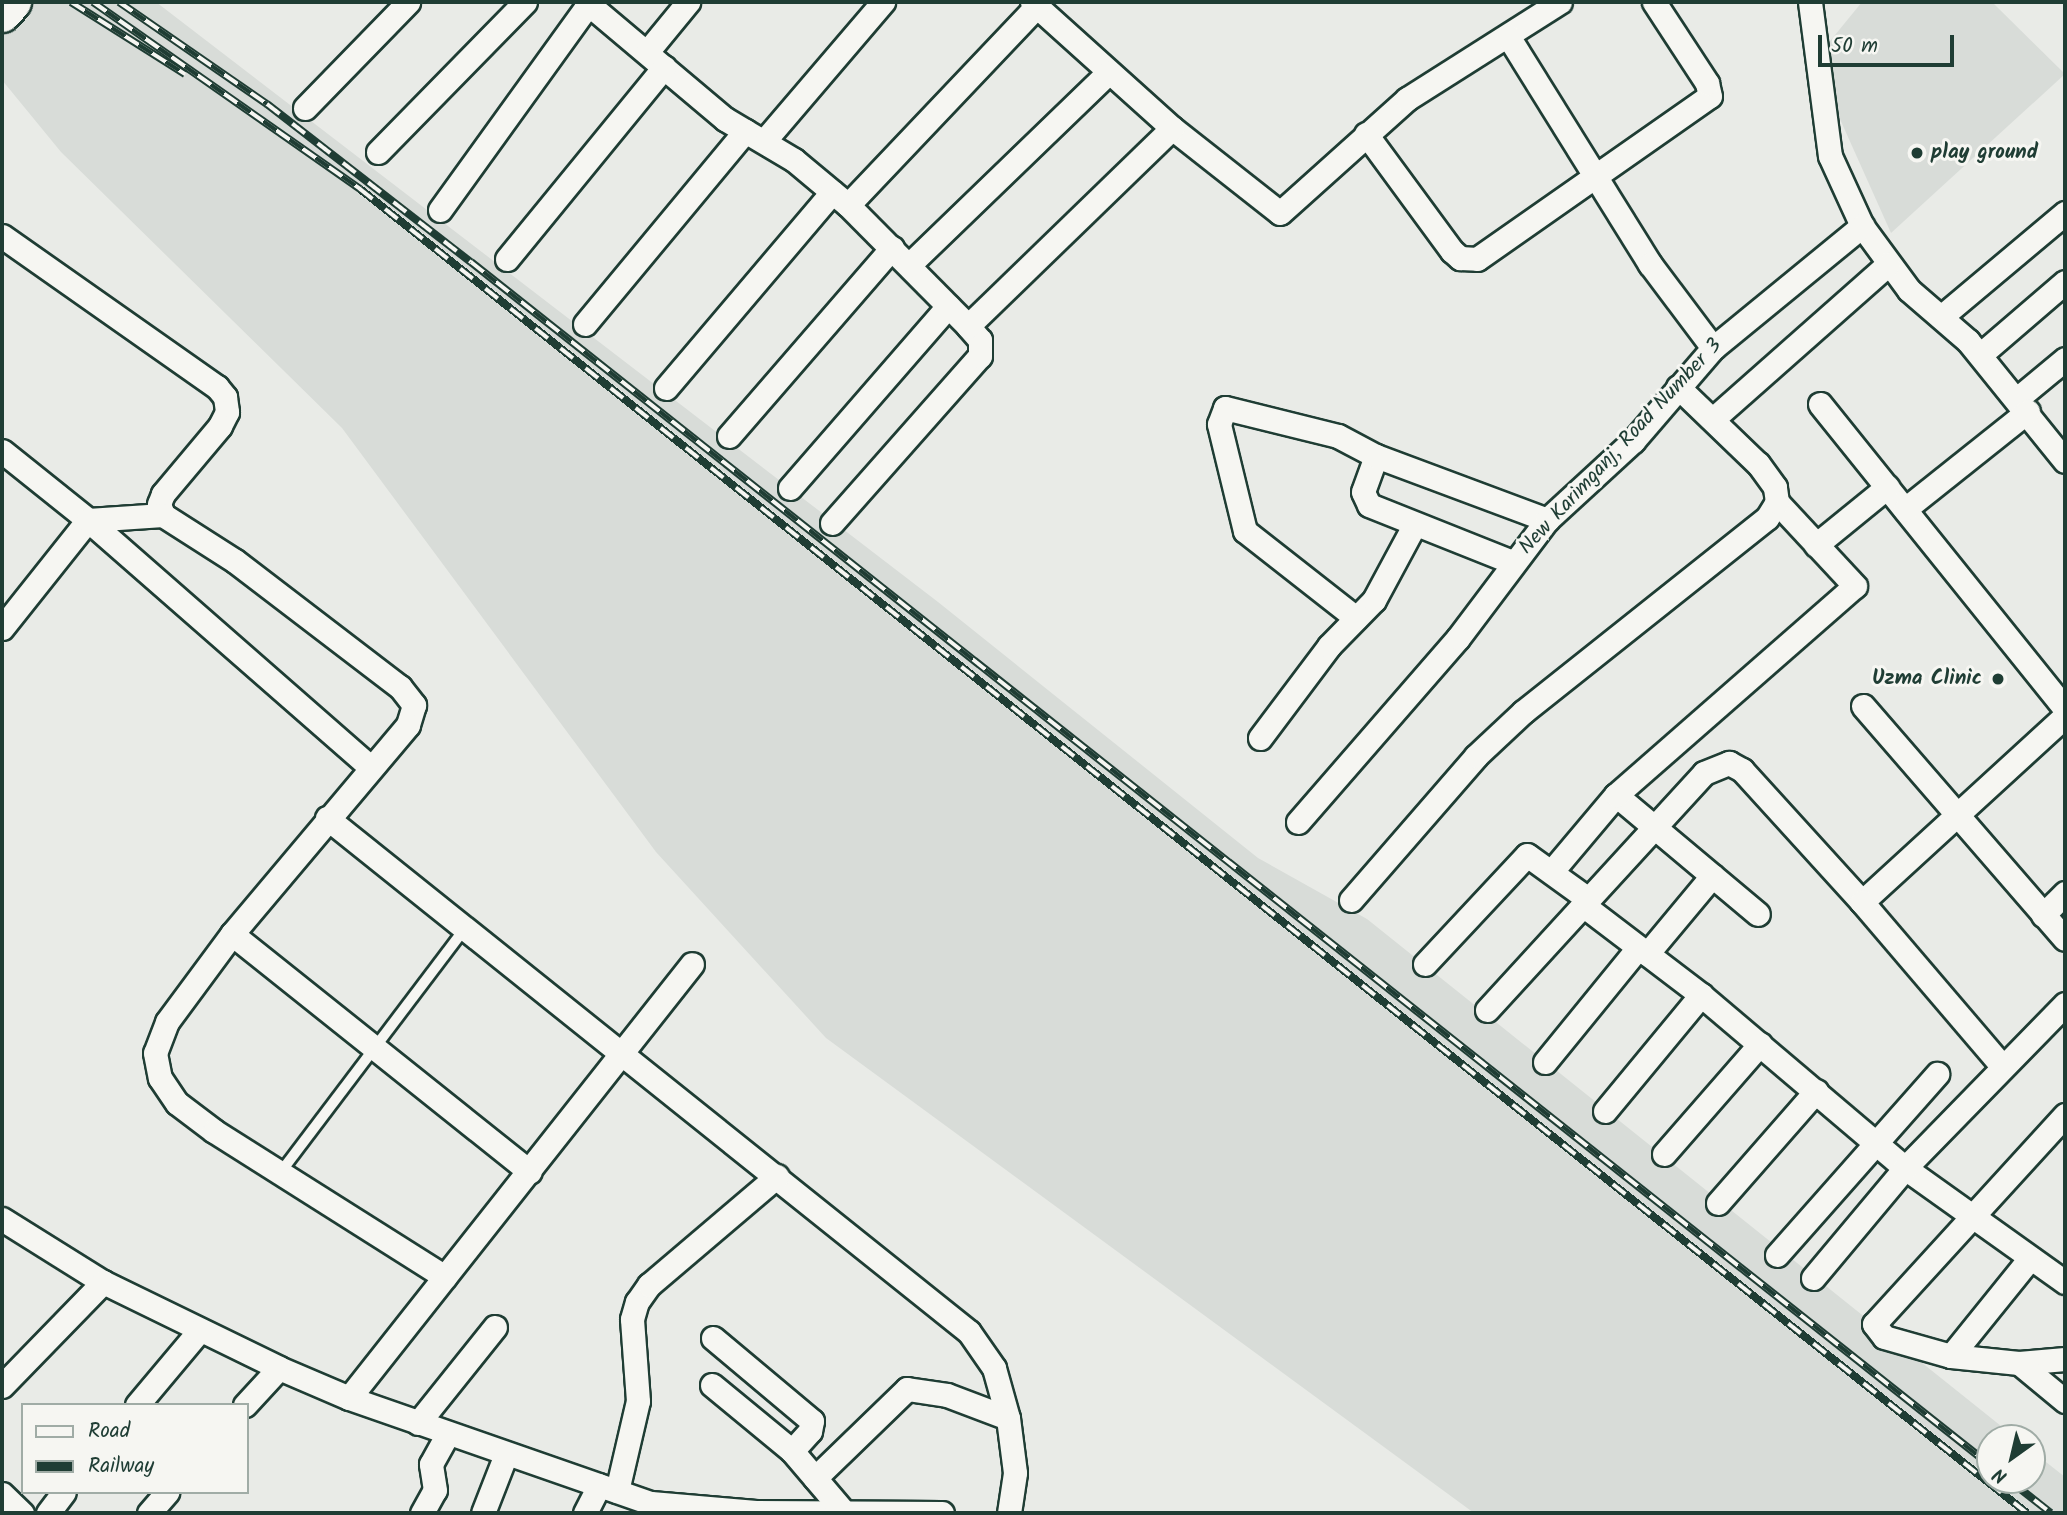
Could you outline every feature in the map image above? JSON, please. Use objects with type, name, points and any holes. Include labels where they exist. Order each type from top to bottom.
[{"type":"highway","points":[[2,13],[12,2]]},
{"type":"street","points":[[305,108],[408,2]]},
{"type":"street","points":[[378,152],[525,2]]},
{"type":"street","points":[[440,210],[588,2],[656,60],[840,199],[968,326],[980,340],[980,356],[832,523]]},
{"type":"street","points":[[507,259],[656,60],[688,2]]},
{"type":"street","points":[[585,324],[755,135],[883,2]]},
{"type":"street","points":[[666,388],[840,199],[1034,4],[1172,128],[1266,206],[1280,213],[1291,208],[1366,134],[1407,99],[1560,2]]},
{"type":"street","points":[[1366,134],[1452,251],[1469,261],[1477,260],[1710,96],[1707,83],[1654,2]]},
{"type":"street","points":[[1810,2],[1830,156],[1862,226],[1888,264],[1980,355],[2023,404],[2065,461]]},
{"type":"street","points":[[1508,36],[1594,178],[1681,309],[1713,348]]},
{"type":"street","points":[[909,265],[1109,72]]},
{"type":"street","points":[[968,326],[1172,128]]},
{"type":"street","points":[[1941,317],[2065,213]]},
{"type":"street","name":"New Karimganj, Road Number 3","points":[[1298,822],[1458,638],[1547,520],[1633,441],[1713,348],[1862,226]]},
{"type":"street","points":[[2,236],[217,387],[225,397],[227,412],[220,426],[163,494],[159,504],[163,515]]},
{"type":"street","points":[[729,436],[892,248]]},
{"type":"street","points":[[1713,419],[1888,264]]},
{"type":"street","points":[[1980,355],[2065,282]]},
{"type":"street","points":[[790,488],[948,306]]},
{"type":"street","points":[[1905,509],[2023,404],[2065,359]]},
{"type":"street","points":[[1552,870],[1616,795],[1855,586],[1777,502],[1775,487],[1758,464],[1678,387]]},
{"type":"street","points":[[1821,404],[2065,709]]},
{"type":"street","points":[[1356,618],[1245,531],[1219,416],[1229,406],[1338,436],[1376,456],[1547,520]]},
{"type":"street","points":[[2,451],[88,520],[370,768]]},
{"type":"street","points":[[1376,456],[1364,502],[1513,562]]},
{"type":"street","points":[[1816,545],[1886,487]]},
{"type":"street","points":[[1351,900],[1476,756],[1522,712],[1767,518],[1777,502]]},
{"type":"street","points":[[2,628],[88,520],[163,515],[235,561],[410,697],[414,705],[408,725],[232,934],[167,1023],[155,1053],[160,1078],[177,1103],[195,1117],[445,1277]]},
{"type":"street","points":[[1260,738],[1356,618],[1374,600],[1415,524]]},
{"type":"street","points":[[1863,706],[2065,939]]},
{"type":"street","points":[[1862,902],[1956,813],[2065,716]]},
{"type":"street","points":[[1487,1010],[1704,773],[1730,763],[1742,770],[1862,902],[2001,1065]]},
{"type":"street","points":[[1616,795],[1758,914]]},
{"type":"street","points":[[327,818],[463,931],[621,1052],[969,1332],[993,1368],[1008,1418],[1015,1473],[1009,1513]]},
{"type":"street","points":[[1424,964],[1522,857],[1534,857],[1905,1168],[2030,1258],[2062,1274]]},
{"type":"street","points":[[1545,1062],[1712,876]]},
{"type":"street","points":[[2043,915],[2065,892]]},
{"type":"street","points":[[232,934],[530,1172]]},
{"type":"street","points":[[349,1398],[692,964]]},
{"type":"street","points":[[1605,1111],[1701,995]]},
{"type":"street","points":[[1813,1278],[1905,1168],[2001,1065],[2065,1004]]},
{"type":"street","points":[[1664,1154],[1760,1044]]},
{"type":"street","points":[[1777,1255],[1937,1074]]},
{"type":"street","points":[[1718,1203],[1816,1091]]},
{"type":"street","points":[[2060,1128],[1971,1217],[1874,1324],[1884,1337],[1951,1356],[2019,1363],[2065,1359]]},
{"type":"street","points":[[585,1513],[608,1488],[638,1401],[632,1319],[637,1302],[649,1285],[777,1176]]},
{"type":"street","points":[[2,1219],[103,1282],[279,1368],[349,1398],[662,1508],[756,1512],[942,1513]]},
{"type":"street","points":[[1951,1356],[2030,1258]]},
{"type":"street","points":[[2,1386],[103,1282]]},
{"type":"street","points":[[418,1423],[495,1327]]},
{"type":"street","points":[[138,1403],[200,1330]]},
{"type":"street","points":[[713,1338],[812,1421],[810,1431],[792,1451]]},
{"type":"street","points":[[2019,1363],[2065,1401]]},
{"type":"street","points":[[247,1403],[279,1368]]},
{"type":"street","points":[[712,1385],[792,1451],[844,1512]]},
{"type":"street","points":[[815,1478],[907,1389],[947,1395],[1008,1418]]},
{"type":"street","points":[[422,1513],[435,1490],[431,1464],[448,1433]]},
{"type":"street","points":[[483,1513],[506,1454]]},
{"type":"street","points":[[2,1494],[22,1513]]},
{"type":"street","points":[[48,1513],[62,1494]]},
{"type":"street","points":[[149,1513],[165,1494]]},
{"type":"lane","points":[[280,1173],[463,931]]},
{"type":"shaded area","points":[[2,2],[156,2],[938,602],[1258,858],[1367,919],[1998,1424],[1976,1424],[1976,1494],[2046,1494],[2046,1462],[2065,1477],[2065,1513],[1474,1513],[826,1038],[656,852],[342,428],[61,152],[2,80]]},
{"type":"shaded area","name":"play ground","points":[[1862,2],[1992,2],[2065,74],[1891,233],[1818,70],[1817,57]]},
{"type":"railway","points":[[71,2],[185,74]]},
{"type":"railway","points":[[93,2],[360,189],[2027,1513]]},
{"type":"railway","points":[[119,2],[267,104],[471,262],[1976,1454]]},
{"type":"railway","points":[[2027,1494],[2051,1513]]},
{"type":"place","name":"play ground","points":[[1917,153]]},
{"type":"place","name":"Uzma Clinic","points":[[1998,679]]}]
